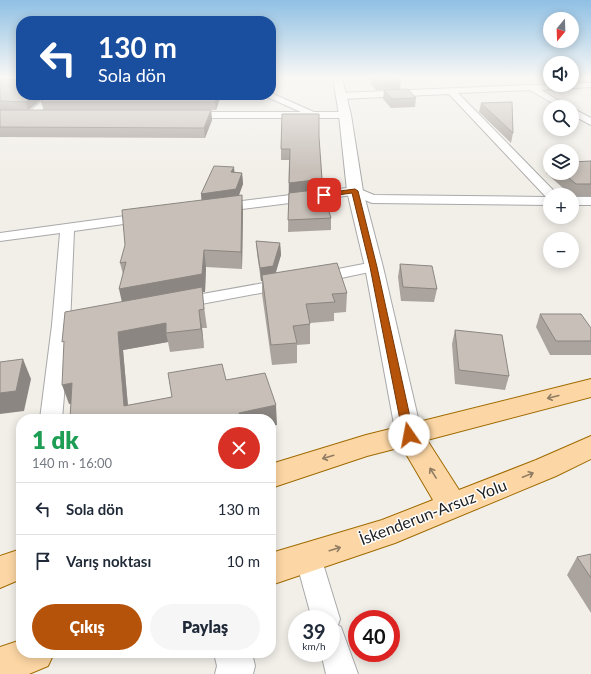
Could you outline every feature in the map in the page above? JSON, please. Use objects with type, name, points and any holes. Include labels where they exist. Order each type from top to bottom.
[{"type":"main road","points":[[276,474],[331,456],[591,388]]},
{"type":"main road","points":[[409,435],[453,506]]},
{"type":"main road","name":"İskenderun-Arsuz Yolu","points":[[276,567],[384,533],[546,468],[591,447]]},
{"type":"main road","points":[[0,572],[16,566]]},
{"type":"main road","points":[[0,666],[22,658]]},
{"type":"street","points":[[34,109],[27,115],[47,115]]},
{"type":"street","points":[[303,109],[315,115]]},
{"type":"street","points":[[344,109],[355,191],[374,267],[409,435]]},
{"type":"street","points":[[469,109],[544,188]]},
{"type":"street","points":[[181,115],[345,115]]},
{"type":"street","points":[[579,115],[591,122]]},
{"type":"street","points":[[206,210],[355,191],[372,200],[543,200]]},
{"type":"street","points":[[579,201],[591,201]]},
{"type":"street","points":[[0,237],[158,216]]},
{"type":"street","points":[[53,414],[69,324],[67,228]]},
{"type":"street","points":[[163,306],[374,267]]},
{"type":"street","points":[[308,557],[323,610]]},
{"type":"street","points":[[234,658],[236,666],[234,674]]},
{"type":"street","points":[[338,662],[342,674]]},
{"type":"building","points":[[488,109],[512,109],[513,133]]},
{"type":"building","points":[[0,110],[211,110],[204,128],[0,127]]},
{"type":"building","points":[[282,114],[319,114],[322,179],[289,183],[290,149],[281,149]]},
{"type":"building","points":[[591,161],[591,184],[576,184],[571,180],[579,180],[579,162]]},
{"type":"building","points":[[214,166],[234,167],[231,172],[242,173],[236,189],[201,194]]},
{"type":"building","points":[[323,189],[331,218],[288,220],[289,193]]},
{"type":"building","points":[[242,195],[241,252],[204,250],[202,274],[119,289],[126,262],[120,263],[125,245],[122,210]]},
{"type":"building","points":[[256,241],[280,243],[273,266],[260,268]]},
{"type":"building","points":[[337,263],[347,293],[332,294],[335,302],[306,304],[310,324],[293,326],[297,343],[271,345],[262,275]]},
{"type":"building","points":[[400,264],[432,266],[437,289],[403,287]]},
{"type":"building","points":[[202,287],[204,309],[199,310],[201,329],[166,333],[166,323],[118,332],[124,406],[172,397],[168,373],[222,364],[226,380],[265,373],[276,405],[239,414],[70,414],[72,383],[62,385],[64,341],[62,342],[65,312]]},
{"type":"building","points":[[540,314],[581,314],[591,328],[591,341],[556,341]]},
{"type":"building","points":[[455,330],[502,335],[509,376],[459,370]]},
{"type":"building","points":[[23,359],[16,391],[0,393],[0,362]]},
{"type":"building","points":[[591,554],[591,578],[577,557]]},
{"type":"route","points":[[324,195],[355,191],[374,267],[409,435]]}]
